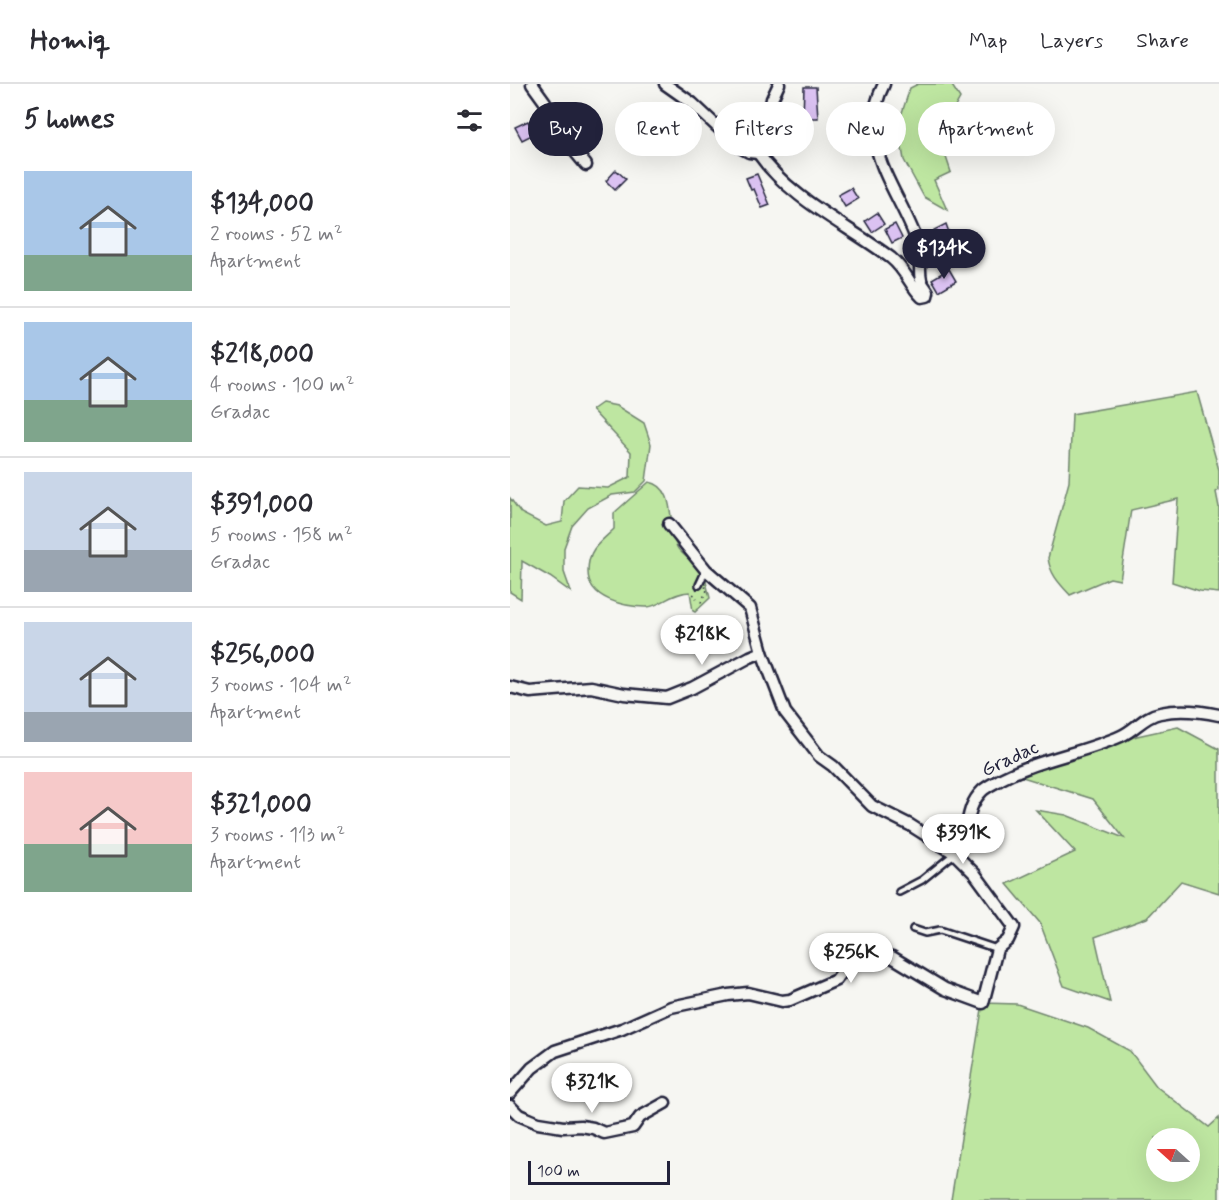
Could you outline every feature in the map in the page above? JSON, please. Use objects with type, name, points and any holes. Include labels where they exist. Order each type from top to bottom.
[{"type":"street","points":[[532,84],[545,102],[553,126],[586,165]]},
{"type":"street","points":[[665,84],[692,103],[714,124]]},
{"type":"street","points":[[771,102],[780,84]]},
{"type":"street","points":[[761,156],[800,196],[893,260],[909,276],[917,292],[922,297],[927,296],[928,292],[921,280],[922,256],[918,242],[894,194],[875,143],[875,118],[884,84]]},
{"type":"street","points":[[510,1093],[532,1068],[555,1051],[622,1029],[671,1007],[698,1001],[748,993],[782,1001],[790,1000],[836,980],[852,959],[870,951],[892,957],[945,989],[983,1003],[998,949],[1008,940],[1014,927],[975,874],[954,853],[910,825],[872,806],[819,756],[784,712],[762,652],[750,609],[706,570],[669,524]]},
{"type":"street","points":[[510,687],[530,692],[591,687],[624,694],[667,698],[692,688],[762,652]]},
{"type":"street","name":"Gradac","points":[[954,853],[962,842],[969,811],[982,790],[1008,775],[1082,748],[1107,743],[1124,735],[1147,717],[1158,713],[1203,711],[1219,715]]},
{"type":"street","points":[[510,1106],[519,1115],[538,1123],[563,1128],[593,1128],[604,1133],[633,1127],[640,1118],[665,1103]]},
{"type":"lane","points":[[699,585],[706,570]]},
{"type":"lane","points":[[899,892],[922,880],[954,853]]},
{"type":"lane","points":[[914,929],[925,933],[940,930],[998,949]]},
{"type":"path","points":[[699,585],[708,588],[701,602],[693,597],[699,585]]},
{"type":"green space","points":[[918,84],[951,84],[960,98],[958,102],[918,102],[918,156],[946,156],[951,172],[934,180],[947,210],[924,197],[904,160],[903,156],[906,156],[905,102],[910,88]]},
{"type":"green space","points":[[1197,392],[1219,470],[1219,490],[1216,492],[1219,507],[1219,593],[1200,591],[1172,582],[1178,499],[1131,510],[1120,580],[1110,578],[1070,595],[1053,574],[1048,558],[1069,482],[1072,414]]},
{"type":"green space","points":[[602,403],[617,406],[644,423],[651,444],[646,481],[635,492],[612,495],[588,508],[572,526],[564,548],[564,572],[571,592],[522,561],[521,599],[510,592],[510,498],[521,513],[546,526],[562,522],[564,501],[578,486],[608,488],[630,477],[631,452],[592,410]]},
{"type":"green space","points":[[649,482],[658,485],[668,500],[677,547],[708,575],[706,582],[710,598],[695,612],[690,592],[677,594],[651,607],[637,607],[609,600],[594,589],[590,581],[588,572],[590,557],[596,546],[614,529],[614,513]]},
{"type":"green space","points":[[1178,727],[1219,749],[1219,893],[1181,881],[1147,918],[1095,937],[1110,1002],[1064,986],[1040,923],[1007,884],[1075,852],[1036,810],[1066,815],[1124,838],[1093,799],[1019,776],[1137,736]]},
{"type":"green space","points":[[983,1003],[1017,1004],[1088,1028],[1130,1051],[1157,1087],[1209,1127],[1219,1118],[1219,1200],[951,1200]]},
{"type":"building","points":[[804,87],[816,87],[818,118],[814,118],[814,102],[804,102]]},
{"type":"building","points":[[528,121],[528,137],[522,140],[515,127]]},
{"type":"building","points":[[616,170],[626,179],[615,190],[606,181]]},
{"type":"building","points":[[757,174],[770,205],[762,208],[754,189],[751,190],[746,178]]},
{"type":"building","points":[[851,188],[858,199],[845,207],[838,195]]},
{"type":"building","points":[[877,213],[884,224],[872,232],[865,221]]},
{"type":"building","points":[[895,224],[902,238],[892,243],[885,229]]},
{"type":"building","points":[[946,224],[951,238],[939,243],[934,230]]},
{"type":"building","points":[[949,269],[956,281],[939,291],[932,279]]}]
